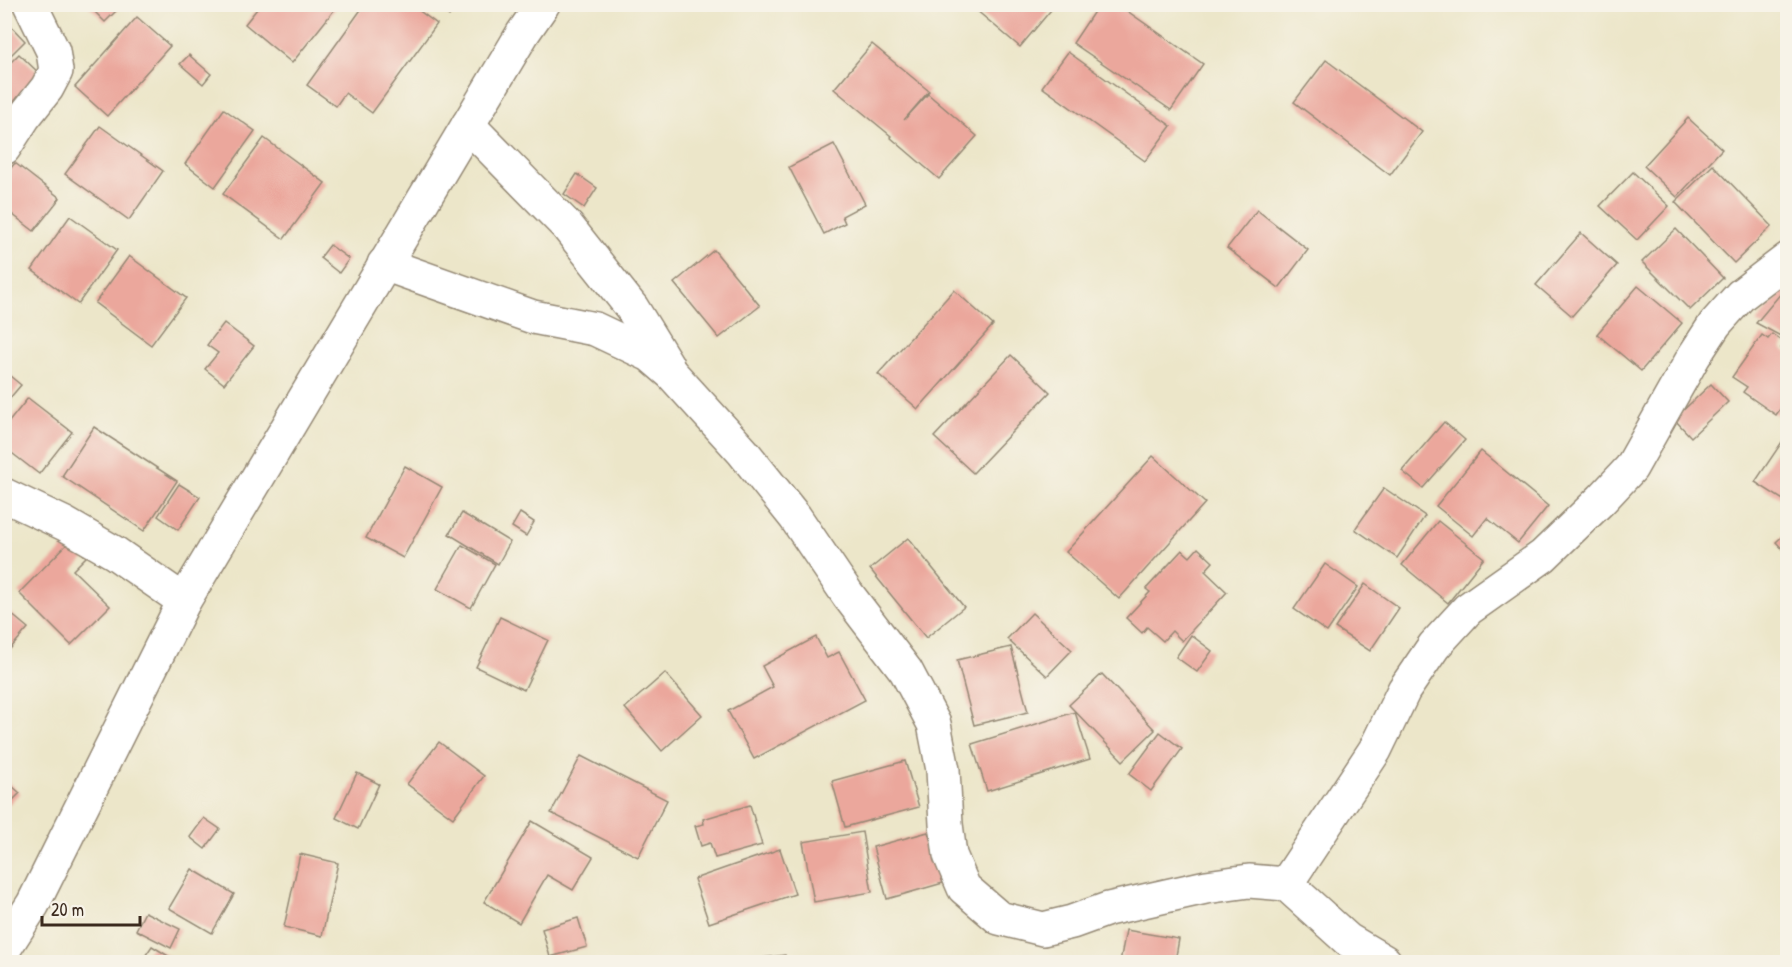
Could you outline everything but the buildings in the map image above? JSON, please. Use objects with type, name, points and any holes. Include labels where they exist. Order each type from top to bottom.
[{"type":"street","points":[[4,148],[57,71],[53,51],[30,4]]},
{"type":"street","points":[[4,949],[33,904],[184,601],[384,264],[523,33],[543,4]]},
{"type":"street","points":[[468,125],[567,226],[632,308],[671,373]]},
{"type":"street","points":[[1286,884],[1375,750],[1404,690],[1434,646],[1468,609],[1543,556],[1631,468],[1694,356],[1715,324],[1741,295],[1788,259]]},
{"type":"street","points":[[384,264],[533,317],[595,329],[650,355],[671,373],[744,453],[795,517],[848,595],[906,671],[934,724],[943,770],[950,855],[964,888],[999,918],[1043,929],[1108,909],[1206,886],[1249,881],[1286,884],[1348,940],[1385,963]]},
{"type":"street","points":[[4,495],[65,524],[115,553],[184,601]]}]
